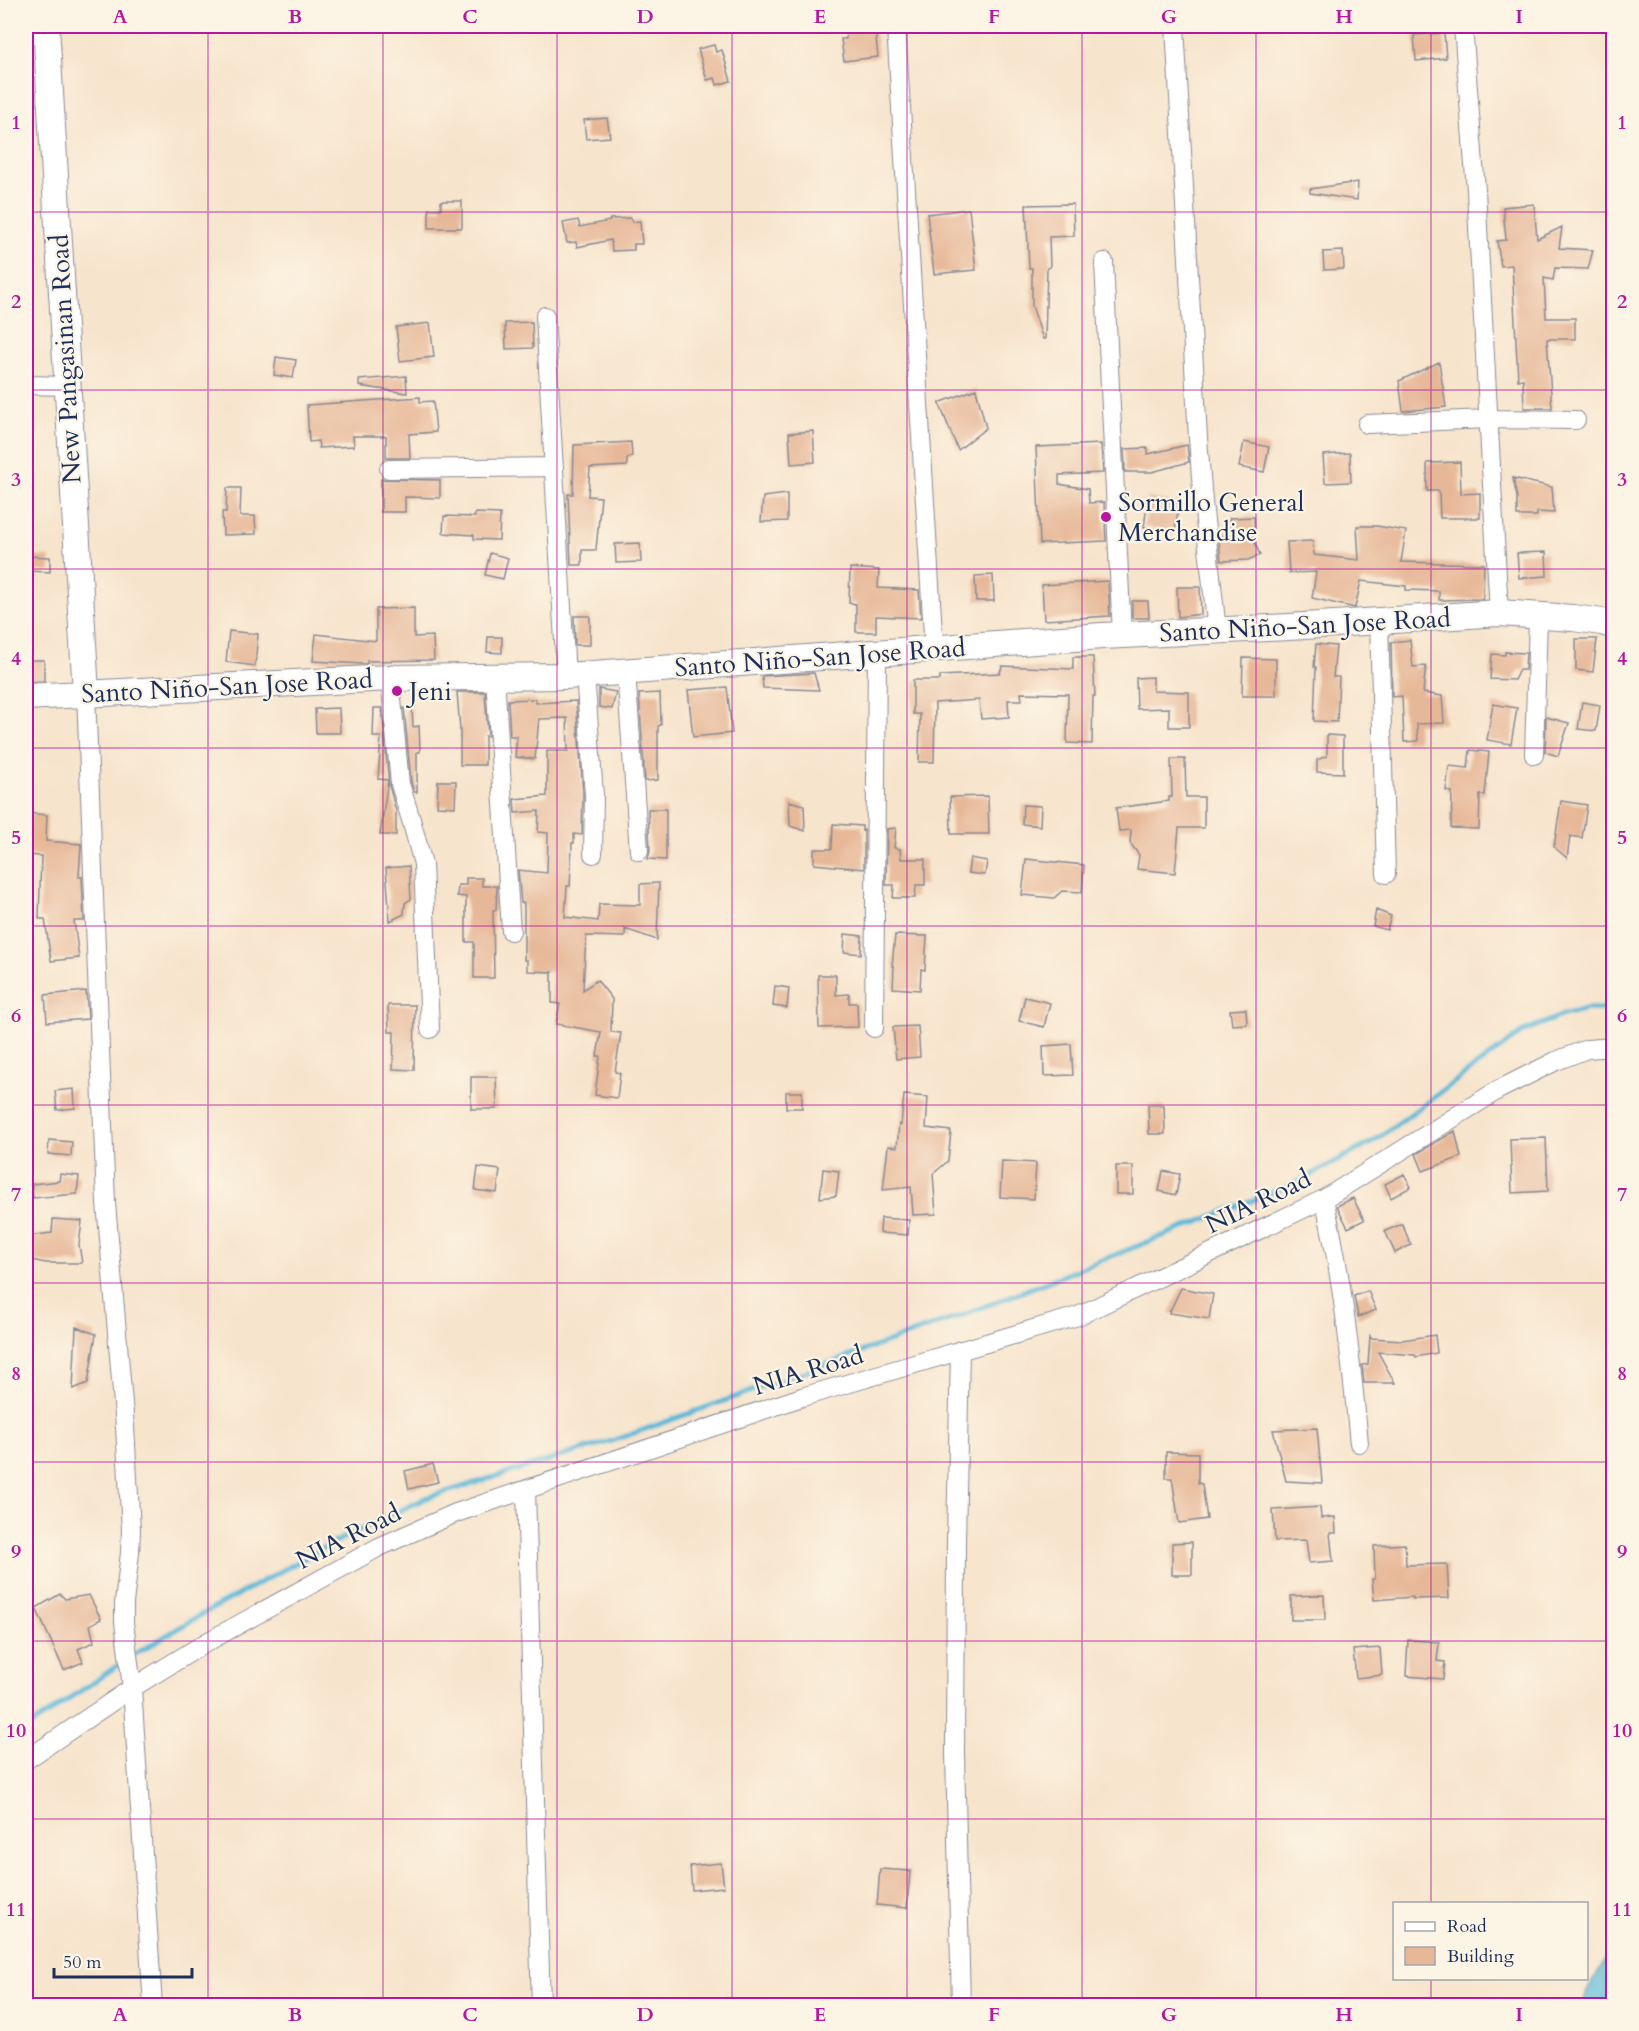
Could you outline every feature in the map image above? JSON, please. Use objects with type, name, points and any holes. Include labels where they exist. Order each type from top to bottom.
[{"type":"main road","name":"New Pangasinan Road","points":[[46,26],[86,693]]},
{"type":"main road","name":"Santo Niño-San Jose Road","points":[[26,697],[390,678],[576,675],[1102,636],[1499,613],[1602,622],[1614,626]]},
{"type":"street","points":[[896,26],[934,650]]},
{"type":"street","points":[[1175,26],[1198,438],[1217,631]]},
{"type":"street","points":[[1463,26],[1476,190],[1499,613]]},
{"type":"street","points":[[1104,261],[1122,636]]},
{"type":"street","points":[[544,316],[554,467],[576,675],[594,795],[593,854]]},
{"type":"street","points":[[26,385],[66,387]]},
{"type":"street","points":[[1367,424],[1488,419],[1576,420]]},
{"type":"street","points":[[389,469],[554,467]]},
{"type":"street","points":[[1534,755],[1538,616]]},
{"type":"street","points":[[1378,621],[1386,874]]},
{"type":"street","points":[[874,1028],[877,653]]},
{"type":"street","points":[[626,671],[639,851]]},
{"type":"street","points":[[495,675],[511,931]]},
{"type":"street","points":[[390,678],[400,784],[423,864],[430,1029]]},
{"type":"street","points":[[86,693],[106,1203],[131,1530],[124,1603],[126,1647],[132,1688],[153,2006]]},
{"type":"street","name":"NIA Road","points":[[26,1760],[132,1688],[207,1642],[379,1547],[456,1513],[802,1397],[1078,1316],[1324,1199],[1498,1090],[1556,1061],[1587,1049],[1614,1047]]},
{"type":"street","points":[[1324,1199],[1343,1296],[1359,1443]]},
{"type":"street","points":[[960,1350],[955,1754],[961,2006]]},
{"type":"street","points":[[526,1490],[541,2006]]},
{"type":"water","points":[[1613,1944],[1613,2005],[1581,2005]]},
{"type":"building","points":[[845,26],[865,26],[865,30],[875,29],[878,57],[844,61],[841,39],[846,39]]},
{"type":"building","points":[[1444,33],[1446,58],[1416,61],[1414,35]]},
{"type":"building","points":[[714,45],[716,52],[722,50],[731,81],[717,85],[715,78],[707,80],[698,49]]},
{"type":"building","points":[[607,118],[610,137],[586,139],[584,120]]},
{"type":"building","points":[[1358,182],[1357,200],[1310,193],[1310,189]]},
{"type":"building","points":[[441,201],[462,201],[462,228],[429,228],[429,209],[441,209]]},
{"type":"building","points":[[1073,204],[1074,236],[1049,237],[1050,267],[1047,268],[1045,339],[1043,339],[1032,306],[1032,268],[1029,268],[1026,205]]},
{"type":"building","points":[[1534,204],[1537,239],[1562,227],[1559,248],[1593,250],[1588,269],[1555,268],[1553,280],[1544,278],[1546,318],[1575,318],[1575,339],[1547,339],[1552,408],[1524,408],[1523,379],[1518,380],[1512,265],[1501,266],[1497,241],[1506,240],[1503,207]]},
{"type":"building","points":[[969,209],[976,270],[934,274],[927,214]]},
{"type":"building","points":[[631,218],[632,222],[640,221],[642,244],[634,244],[634,250],[612,251],[611,240],[577,247],[576,242],[567,243],[563,223],[578,220],[580,227],[610,221],[610,219]]},
{"type":"building","points":[[1343,251],[1344,269],[1324,270],[1323,252]]},
{"type":"building","points":[[532,322],[533,348],[506,349],[505,323]]},
{"type":"building","points":[[430,323],[434,357],[400,361],[396,327]]},
{"type":"building","points":[[276,357],[296,360],[293,378],[274,375]]},
{"type":"building","points":[[1439,362],[1446,407],[1403,411],[1399,381]]},
{"type":"building","points":[[406,376],[407,393],[359,386],[359,380]]},
{"type":"building","points":[[976,389],[986,428],[958,450],[939,403]]},
{"type":"building","points":[[420,397],[420,402],[433,401],[436,432],[409,434],[410,458],[386,458],[386,436],[353,436],[354,446],[319,448],[318,441],[309,442],[307,405]]},
{"type":"building","points":[[813,431],[815,462],[791,464],[789,433]]},
{"type":"building","points":[[631,442],[632,456],[627,459],[627,466],[590,468],[588,496],[601,497],[596,550],[582,550],[582,565],[571,565],[568,494],[573,494],[574,445]]},
{"type":"building","points":[[1244,442],[1269,447],[1264,472],[1239,467]]},
{"type":"building","points":[[1101,444],[1103,473],[1059,475],[1059,484],[1088,489],[1089,503],[1104,502],[1106,541],[1040,544],[1036,447]]},
{"type":"building","points":[[1187,445],[1189,462],[1152,472],[1125,472],[1124,449],[1148,448],[1148,454]]},
{"type":"building","points":[[1350,453],[1351,482],[1325,483],[1323,455]]},
{"type":"building","points":[[1460,462],[1461,494],[1480,493],[1480,518],[1440,518],[1439,491],[1427,491],[1427,463]]},
{"type":"building","points":[[1513,478],[1552,487],[1554,513],[1537,512],[1537,516],[1517,516],[1517,497]]},
{"type":"building","points":[[381,479],[440,480],[440,498],[405,497],[405,512],[381,512]]},
{"type":"building","points":[[227,488],[241,488],[240,516],[255,516],[256,534],[223,535],[222,512],[226,512]]},
{"type":"building","points":[[787,494],[787,521],[761,522],[763,497]]},
{"type":"building","points":[[1148,498],[1179,503],[1175,532],[1144,527]]},
{"type":"building","points":[[475,513],[500,514],[499,540],[474,539],[474,535],[443,533],[444,516],[475,517]]},
{"type":"building","points":[[1254,517],[1255,543],[1260,555],[1248,560],[1221,561],[1219,541],[1225,534],[1230,518]]},
{"type":"building","points":[[1357,526],[1377,526],[1406,531],[1401,562],[1484,564],[1483,599],[1439,600],[1439,591],[1406,590],[1406,586],[1361,581],[1355,608],[1312,598],[1316,572],[1289,573],[1287,542],[1313,541],[1314,555],[1359,560]]},
{"type":"building","points":[[640,543],[641,562],[616,563],[615,544]]},
{"type":"building","points":[[1546,552],[1547,576],[1519,578],[1517,553]]},
{"type":"building","points":[[490,553],[508,558],[503,579],[485,575]]},
{"type":"building","points":[[26,556],[50,557],[50,572],[26,571]]},
{"type":"building","points":[[850,568],[879,570],[878,588],[919,590],[921,618],[876,616],[876,632],[856,632],[856,604],[849,603]]},
{"type":"building","points":[[993,575],[994,601],[976,601],[975,576]]},
{"type":"building","points":[[1108,581],[1110,616],[1044,620],[1042,585]]},
{"type":"building","points":[[1177,587],[1200,587],[1201,614],[1178,617]]},
{"type":"building","points":[[1132,601],[1148,601],[1149,618],[1132,618]]},
{"type":"building","points":[[414,608],[414,637],[433,636],[434,660],[367,661],[367,664],[313,661],[316,634],[376,641],[376,609]]},
{"type":"building","points":[[574,616],[590,616],[590,645],[575,645]]},
{"type":"building","points":[[229,631],[258,634],[255,666],[226,662]]},
{"type":"building","points":[[488,637],[502,637],[502,653],[487,652]]},
{"type":"building","points":[[1576,639],[1597,639],[1593,672],[1576,670]]},
{"type":"building","points":[[1410,640],[1413,667],[1426,666],[1423,693],[1442,696],[1444,723],[1417,724],[1418,741],[1404,742],[1402,696],[1392,697],[1391,642]]},
{"type":"building","points":[[1316,644],[1336,646],[1333,677],[1339,677],[1337,722],[1314,721]]},
{"type":"building","points":[[1505,652],[1526,653],[1525,670],[1519,670],[1514,680],[1490,679],[1492,654],[1505,655]]},
{"type":"building","points":[[1073,657],[1093,657],[1095,696],[1093,696],[1092,744],[1067,743],[1068,694],[1021,693],[1022,700],[1008,700],[1009,717],[981,719],[979,700],[935,703],[934,762],[919,762],[920,714],[913,714],[913,680],[940,680],[940,676],[1000,673],[1002,666],[1073,669]]},
{"type":"building","points":[[1243,658],[1276,659],[1276,696],[1242,696]]},
{"type":"building","points":[[26,660],[44,660],[44,681],[26,682]]},
{"type":"building","points":[[814,673],[819,690],[763,688],[762,676]]},
{"type":"building","points":[[1153,677],[1153,691],[1189,692],[1189,727],[1169,727],[1169,708],[1137,709],[1136,678]]},
{"type":"building","points":[[727,687],[732,733],[693,737],[688,690]]},
{"type":"building","points":[[599,689],[616,692],[612,709],[599,707]]},
{"type":"building","points":[[457,692],[485,692],[488,736],[485,736],[485,765],[460,765]]},
{"type":"building","points":[[660,693],[658,780],[645,781],[639,694]]},
{"type":"building","points":[[535,699],[535,703],[576,701],[583,792],[582,835],[574,834],[574,843],[572,843],[570,886],[567,886],[565,917],[598,921],[599,904],[640,905],[640,884],[659,883],[657,940],[625,929],[625,937],[586,936],[583,990],[597,980],[612,999],[611,1032],[621,1033],[615,1072],[620,1073],[617,1098],[595,1095],[601,1032],[556,1024],[560,1004],[552,1003],[552,972],[527,971],[527,960],[524,960],[524,903],[521,903],[518,870],[547,873],[548,833],[538,832],[539,811],[515,813],[514,799],[547,796],[547,751],[568,751],[567,718],[539,719],[535,759],[515,757],[517,736],[510,736],[508,700]]},
{"type":"building","points":[[1582,702],[1600,705],[1596,731],[1578,729]]},
{"type":"building","points":[[1493,704],[1517,708],[1511,744],[1487,740]]},
{"type":"building","points":[[339,708],[340,733],[316,733],[315,709]]},
{"type":"building","points":[[374,708],[382,708],[389,785],[396,811],[396,835],[380,835],[388,780],[378,779],[381,737],[373,737]]},
{"type":"building","points":[[404,708],[412,708],[413,727],[419,726],[417,792],[414,792],[411,782]]},
{"type":"building","points":[[1546,717],[1569,723],[1558,756],[1545,752]]},
{"type":"building","points":[[1327,735],[1343,736],[1343,773],[1317,772],[1317,760],[1327,756]]},
{"type":"building","points":[[1470,750],[1489,752],[1485,795],[1480,795],[1479,829],[1451,828],[1452,792],[1446,791],[1449,766],[1468,768]]},
{"type":"building","points":[[1171,759],[1185,759],[1186,797],[1204,797],[1204,828],[1179,828],[1175,873],[1137,869],[1139,855],[1130,843],[1131,830],[1119,831],[1116,808],[1169,801],[1169,797],[1172,797]]},
{"type":"building","points":[[438,781],[456,781],[455,807],[437,806]]},
{"type":"building","points":[[988,796],[989,834],[951,834],[950,797]]},
{"type":"building","points":[[789,801],[804,805],[805,831],[790,826]]},
{"type":"building","points":[[1561,801],[1587,805],[1582,838],[1570,836],[1567,858],[1554,847]]},
{"type":"building","points":[[1023,805],[1041,806],[1040,826],[1022,824]]},
{"type":"building","points":[[648,809],[666,809],[666,860],[648,859],[650,850]]},
{"type":"building","points":[[26,813],[47,815],[46,841],[81,844],[79,877],[82,877],[84,921],[74,921],[79,958],[51,961],[45,919],[39,919],[41,856],[26,855]]},
{"type":"building","points":[[833,824],[862,826],[862,831],[864,830],[864,869],[814,864],[814,849],[832,849]]},
{"type":"building","points":[[896,828],[894,848],[900,849],[901,859],[925,859],[925,885],[916,885],[915,898],[893,898],[894,885],[886,885],[887,829]]},
{"type":"building","points":[[970,858],[987,861],[985,875],[968,873]]},
{"type":"building","points":[[1026,859],[1084,865],[1082,892],[1062,891],[1054,898],[1022,895]]},
{"type":"building","points":[[409,866],[411,899],[405,903],[404,914],[390,921],[386,868]]},
{"type":"building","points":[[466,878],[482,878],[482,886],[497,886],[496,910],[493,910],[494,978],[474,978],[474,942],[466,942],[466,897],[457,896],[458,885],[466,885]]},
{"type":"building","points":[[1376,910],[1391,916],[1387,930],[1373,926]]},
{"type":"building","points":[[845,934],[862,936],[861,954],[844,952]]},
{"type":"building","points":[[895,935],[927,936],[925,970],[921,969],[920,990],[893,988],[894,966],[892,966]]},
{"type":"building","points":[[818,975],[836,975],[836,995],[849,994],[849,1003],[857,1003],[858,1027],[819,1028]]},
{"type":"building","points":[[775,986],[789,988],[787,1008],[773,1006]]},
{"type":"building","points":[[86,991],[88,1019],[47,1022],[45,995]]},
{"type":"building","points":[[1025,997],[1050,1003],[1044,1027],[1019,1021]]},
{"type":"building","points":[[388,1005],[415,1005],[414,1070],[393,1069],[394,1032],[389,1032]]},
{"type":"building","points":[[1246,1009],[1247,1024],[1232,1025],[1230,1010]]},
{"type":"building","points":[[918,1026],[920,1057],[896,1059],[893,1027]]},
{"type":"building","points":[[1071,1044],[1073,1075],[1044,1076],[1043,1046]]},
{"type":"building","points":[[471,1077],[496,1077],[497,1109],[471,1109]]},
{"type":"building","points":[[74,1089],[75,1108],[57,1110],[55,1091]]},
{"type":"building","points":[[786,1092],[802,1092],[802,1108],[786,1108]]},
{"type":"building","points":[[904,1095],[928,1097],[926,1128],[951,1131],[948,1161],[933,1174],[936,1214],[913,1215],[911,1187],[883,1190],[888,1146],[897,1147]]},
{"type":"building","points":[[1148,1105],[1164,1105],[1165,1134],[1149,1134]]},
{"type":"building","points":[[1455,1131],[1461,1157],[1423,1171],[1416,1154]]},
{"type":"building","points":[[1546,1138],[1548,1191],[1512,1193],[1510,1139]]},
{"type":"building","points":[[49,1140],[72,1142],[71,1156],[48,1154]]},
{"type":"building","points":[[1002,1161],[1036,1163],[1034,1199],[1000,1197]]},
{"type":"building","points":[[1116,1166],[1133,1166],[1133,1194],[1116,1194]]},
{"type":"building","points":[[478,1167],[500,1170],[497,1193],[475,1190]]},
{"type":"building","points":[[823,1169],[839,1171],[836,1196],[820,1198]]},
{"type":"building","points":[[1163,1171],[1180,1174],[1176,1195],[1159,1191]]},
{"type":"building","points":[[60,1174],[79,1176],[77,1194],[33,1198],[32,1184],[59,1181]]},
{"type":"building","points":[[1404,1174],[1411,1187],[1391,1198],[1385,1184]]},
{"type":"building","points":[[1353,1198],[1364,1220],[1348,1228],[1337,1206]]},
{"type":"building","points":[[881,1218],[909,1220],[908,1235],[880,1233]]},
{"type":"building","points":[[53,1219],[82,1221],[79,1245],[82,1263],[46,1263],[26,1259],[26,1236],[52,1233]]},
{"type":"building","points":[[1402,1224],[1411,1245],[1395,1253],[1385,1231]]},
{"type":"building","points":[[1181,1288],[1213,1294],[1209,1319],[1169,1313]]},
{"type":"building","points":[[1368,1291],[1376,1310],[1358,1317],[1354,1296]]},
{"type":"building","points":[[76,1327],[96,1334],[88,1383],[73,1389]]},
{"type":"building","points":[[1435,1335],[1437,1353],[1416,1357],[1415,1355],[1378,1352],[1395,1383],[1364,1383],[1362,1365],[1368,1364],[1370,1336],[1371,1338],[1402,1340]]},
{"type":"building","points":[[1317,1428],[1322,1483],[1286,1481],[1273,1430]]},
{"type":"building","points":[[1166,1452],[1198,1453],[1198,1483],[1202,1484],[1207,1519],[1179,1523],[1172,1478],[1166,1478]]},
{"type":"building","points":[[433,1464],[438,1482],[409,1489],[405,1471]]},
{"type":"building","points":[[1320,1507],[1321,1518],[1335,1517],[1336,1533],[1330,1533],[1333,1561],[1309,1563],[1306,1540],[1275,1541],[1273,1510]]},
{"type":"building","points":[[1192,1542],[1192,1575],[1172,1575],[1172,1543]]},
{"type":"building","points":[[1405,1544],[1406,1565],[1447,1564],[1449,1598],[1413,1599],[1413,1597],[1374,1600],[1372,1579],[1375,1579],[1374,1546]]},
{"type":"building","points":[[60,1594],[65,1599],[89,1595],[101,1619],[90,1625],[94,1642],[78,1649],[83,1662],[64,1670],[36,1608]]},
{"type":"building","points":[[1324,1595],[1325,1620],[1291,1620],[1291,1596]]},
{"type":"building","points":[[1408,1640],[1439,1642],[1437,1661],[1445,1662],[1443,1679],[1406,1676]]},
{"type":"building","points":[[1380,1648],[1382,1675],[1356,1678],[1353,1650]]},
{"type":"building","points":[[721,1863],[724,1887],[692,1890],[690,1866]]},
{"type":"building","points":[[880,1869],[910,1871],[907,1908],[877,1905]]},
{"type":"waterway","points":[[135,1654],[327,1546],[426,1498],[615,1440],[958,1317],[1294,1184],[1374,1141],[1524,1031],[1563,1015],[1586,1009],[1614,1009]]},
{"type":"waterway","points":[[26,1729],[121,1663]]},
{"type":"place","name":"Sormillo General Merchandise","points":[[1106,517]]},
{"type":"place","name":"Jeni","points":[[397,691]]}]
